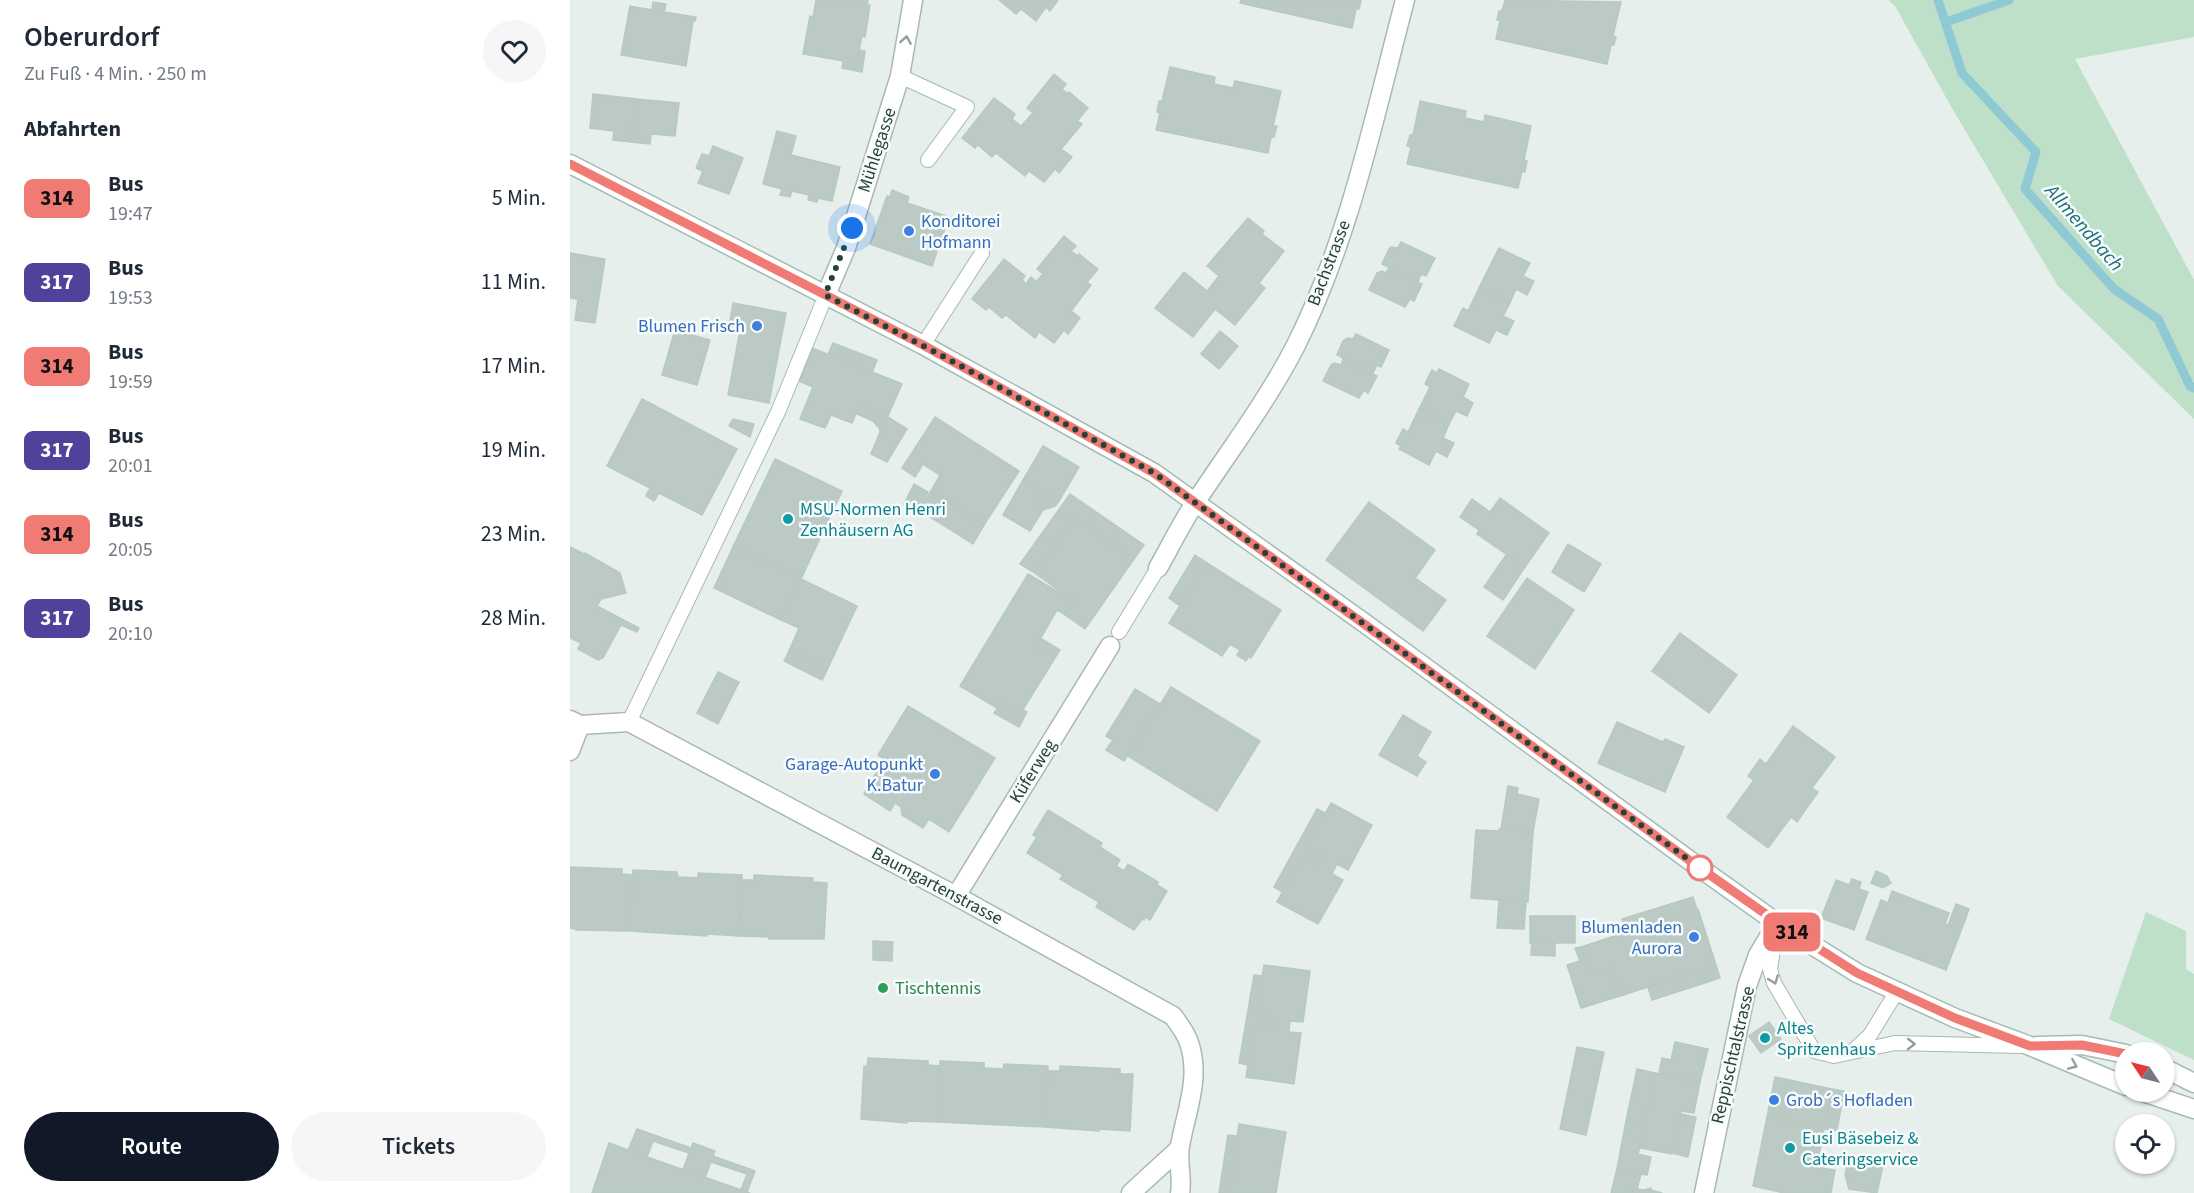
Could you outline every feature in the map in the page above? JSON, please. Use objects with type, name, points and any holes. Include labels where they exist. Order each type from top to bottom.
[{"type":"street","name":"Mühlegasse","points":[[825,295],[846,248],[900,76],[912,0]]},
{"type":"street","name":"Bachstrasse","points":[[1196,502],[1260,407],[1294,348],[1324,283],[1347,219],[1405,0]]},
{"type":"street","points":[[570,164],[923,345],[1154,473],[1777,922],[1857,973],[1896,993],[1955,1018],[2115,1081]]},
{"type":"street","name":"Küferweg","points":[[1158,568],[1196,502]]},
{"type":"street","name":"Küferweg","points":[[956,896],[1115,639]]},
{"type":"street","points":[[570,751],[575,722],[629,722]]},
{"type":"street","name":"Baumgartenstrasse","points":[[629,722],[956,896],[1173,1016],[1188,1040],[1192,1065],[1193,1094],[1179,1149],[1182,1184],[1180,1193]]},
{"type":"street","name":"Reppischtalstrasse","points":[[1704,1193],[1747,986],[1758,955],[1777,922]]},
{"type":"street","points":[[2030,1046],[2082,1045],[2115,1052]]},
{"type":"street","points":[[2175,1074],[2194,1083]]},
{"type":"street","points":[[2173,1102],[2194,1109]]},
{"type":"street","points":[[1131,1193],[1179,1149]]},
{"type":"lane","points":[[900,76],[967,107],[928,160]]},
{"type":"lane","points":[[923,345],[982,253]]},
{"type":"lane","points":[[629,722],[778,412],[825,295]]},
{"type":"lane","name":"Küferweg","points":[[1115,639],[1158,568]]},
{"type":"lane","points":[[1777,922],[1770,969],[1774,983],[1814,1051],[1834,1056],[1895,1043],[2030,1046]]},
{"type":"lane","points":[[1853,1051],[1870,1035],[1896,993]]},
{"type":"green space","points":[[1888,0],[2194,0],[2194,37],[2075,59],[2194,280],[2194,419],[2058,286],[1953,110],[1895,6]]},
{"type":"green space","points":[[2146,912],[2186,931],[2186,969],[2194,974],[2194,1060],[2175,1051],[2175,1042],[2157,1042],[2109,1019]]},
{"type":"building","points":[[816,0],[868,0],[867,5],[870,5],[865,37],[862,36],[857,60],[844,58],[843,61],[803,54],[810,16],[813,17]]},
{"type":"building","points":[[999,0],[1058,0],[1050,11],[1046,7],[1036,21],[1021,9],[1016,14]]},
{"type":"building","points":[[1241,0],[1361,1],[1359,9],[1356,9],[1352,28],[1240,3]]},
{"type":"building","points":[[1505,0],[1621,2],[1613,36],[1616,37],[1614,45],[1611,45],[1607,64],[1496,39],[1500,20],[1497,20],[1499,11],[1502,11]]},
{"type":"building","points":[[653,2],[666,4],[664,12],[696,17],[693,21],[686,66],[621,55],[630,6],[652,10]]},
{"type":"building","points":[[859,50],[865,51],[862,72],[842,68],[844,58],[857,60]]},
{"type":"building","points":[[1170,67],[1215,77],[1214,84],[1233,88],[1235,81],[1281,91],[1273,126],[1277,126],[1274,137],[1271,137],[1268,153],[1156,130],[1160,113],[1157,112],[1159,101],[1162,101]]},
{"type":"building","points":[[1054,74],[1066,84],[1062,89],[1088,108],[1077,121],[1082,124],[1061,149],[1072,157],[1059,173],[1055,169],[1044,182],[1029,171],[1025,176],[996,153],[992,157],[978,145],[975,148],[962,138],[994,98],[1015,114],[1012,119],[1021,126],[1033,113],[1027,108]]},
{"type":"building","points":[[593,94],[636,99],[631,142],[613,140],[614,131],[590,128]]},
{"type":"building","points":[[636,99],[679,103],[675,136],[651,134],[650,144],[631,142]]},
{"type":"building","points":[[1420,101],[1466,111],[1465,118],[1484,122],[1485,115],[1531,126],[1524,160],[1527,161],[1525,172],[1522,171],[1518,188],[1407,164],[1411,147],[1407,146],[1410,135],[1413,135]]},
{"type":"building","points":[[777,131],[796,136],[791,155],[840,167],[832,201],[818,198],[817,202],[808,200],[809,195],[792,191],[790,197],[780,195],[782,189],[763,184]]},
{"type":"building","points":[[713,146],[743,158],[729,194],[698,183],[703,171],[696,168],[702,154],[709,156]]},
{"type":"building","name":"Konditorei Hofmann","points":[[892,190],[909,197],[907,203],[949,217],[932,266],[870,244],[887,196],[890,197]]},
{"type":"building","points":[[1248,218],[1264,231],[1262,234],[1284,251],[1259,283],[1265,288],[1235,325],[1215,309],[1193,337],[1155,308],[1184,272],[1207,291],[1219,276],[1207,266]]},
{"type":"building","points":[[1064,236],[1076,246],[1071,251],[1078,256],[1079,254],[1098,269],[1087,282],[1091,285],[1071,311],[1080,318],[1068,334],[1064,330],[1054,343],[1039,332],[1035,338],[1006,315],[1002,318],[989,307],[986,310],[972,299],[1004,259],[1025,276],[1022,280],[1026,284],[1031,277],[1036,282],[1043,274],[1037,269]]},
{"type":"building","points":[[1401,242],[1435,258],[1426,276],[1421,274],[1418,282],[1382,264],[1389,249],[1398,248]]},
{"type":"building","points":[[1499,248],[1530,263],[1523,276],[1534,281],[1527,295],[1516,289],[1510,303],[1479,288]]},
{"type":"building","points":[[570,253],[605,259],[595,323],[575,320],[578,299],[570,298]]},
{"type":"building","points":[[1389,268],[1422,284],[1414,301],[1410,299],[1405,307],[1369,290],[1377,273],[1382,271],[1386,273]]},
{"type":"building","points":[[1479,288],[1510,303],[1503,316],[1514,321],[1507,335],[1496,330],[1489,343],[1454,326],[1463,308],[1468,311]]},
{"type":"building","points":[[733,303],[786,313],[769,403],[728,395],[740,330],[729,327]]},
{"type":"building","points":[[675,330],[710,340],[697,385],[662,375]]},
{"type":"building","points":[[1220,331],[1238,346],[1219,369],[1201,354]]},
{"type":"building","points":[[1356,334],[1389,350],[1381,367],[1377,365],[1373,373],[1337,355],[1343,341],[1347,338],[1353,339]]},
{"type":"building","points":[[833,343],[877,360],[872,373],[828,354]]},
{"type":"building","points":[[812,348],[902,384],[887,418],[859,406],[852,423],[831,415],[825,428],[800,419],[813,387],[799,381]]},
{"type":"building","points":[[1343,359],[1377,376],[1368,393],[1364,390],[1359,398],[1323,381],[1331,365],[1334,363],[1341,365]]},
{"type":"building","points":[[1439,369],[1469,384],[1463,397],[1473,403],[1467,416],[1456,411],[1449,424],[1419,409],[1430,387],[1425,384],[1432,370],[1437,373]]},
{"type":"building","points":[[642,399],[737,449],[702,515],[659,493],[654,501],[646,496],[650,488],[607,466]]},
{"type":"building","points":[[859,406],[888,417],[907,429],[887,462],[871,454],[880,432],[879,428],[873,421],[857,414]]},
{"type":"building","points":[[1419,409],[1449,424],[1443,438],[1454,443],[1447,457],[1436,451],[1429,465],[1399,449],[1401,446],[1396,443],[1403,429],[1408,432]]},
{"type":"building","points":[[935,417],[1019,471],[984,525],[931,491],[940,475],[923,464],[915,477],[902,468]]},
{"type":"building","points":[[733,419],[754,424],[750,437],[729,426]]},
{"type":"building","points":[[1043,446],[1079,467],[1059,501],[1023,480]]},
{"type":"building","name":"MSU-Normen Henri Zenhäusern AG","points":[[775,459],[842,491],[801,579],[733,547]]},
{"type":"building","points":[[1023,480],[1043,492],[1035,505],[1043,510],[1030,531],[1003,515]]},
{"type":"building","points":[[914,484],[928,492],[917,512],[904,504]]},
{"type":"building","points":[[931,491],[984,525],[973,544],[919,510]]},
{"type":"building","points":[[1043,492],[1059,501],[1055,506],[1043,510],[1035,505]]},
{"type":"building","points":[[1070,494],[1144,545],[1134,559],[1074,517],[1035,573],[1020,564]]},
{"type":"building","points":[[1500,498],[1549,533],[1525,567],[1477,534],[1479,530],[1460,517],[1472,499],[1490,512]]},
{"type":"building","points":[[1369,502],[1435,550],[1415,578],[1446,600],[1423,631],[1326,560]]},
{"type":"building","points":[[1074,517],[1134,559],[1085,629],[1064,614],[1073,601],[1035,573]]},
{"type":"building","points":[[1568,544],[1601,564],[1584,592],[1552,572]]},
{"type":"building","points":[[570,547],[620,573],[626,593],[601,599],[597,606],[639,628],[637,632],[621,625],[603,658],[598,660],[578,649],[581,643],[570,638]]},
{"type":"building","points":[[733,547],[801,579],[781,620],[714,588]]},
{"type":"building","points":[[1195,555],[1207,563],[1180,606],[1169,598]]},
{"type":"building","points":[[1506,555],[1525,567],[1503,600],[1484,587]]},
{"type":"building","points":[[1207,563],[1281,610],[1251,658],[1249,656],[1246,661],[1237,655],[1240,650],[1230,644],[1222,656],[1169,623]]},
{"type":"building","points":[[1028,574],[1073,601],[1064,614],[1057,610],[1036,646],[1055,658],[1019,716],[1000,704],[997,708],[960,686]]},
{"type":"building","points":[[1527,578],[1574,610],[1535,669],[1487,636]]},
{"type":"building","points":[[801,579],[857,606],[827,670],[789,651],[799,628],[781,620]]},
{"type":"building","points":[[1680,633],[1737,675],[1709,713],[1652,671]]},
{"type":"building","points":[[1040,638],[1060,650],[1055,658],[1036,646]]},
{"type":"building","points":[[789,651],[827,670],[822,680],[784,661]]},
{"type":"building","points":[[718,672],[739,682],[718,724],[697,713]]},
{"type":"building","points":[[1171,687],[1260,741],[1217,811],[1128,756]]},
{"type":"building","points":[[1135,689],[1160,704],[1124,761],[1106,750],[1113,740],[1106,736]]},
{"type":"building","points":[[1000,704],[1019,716],[1023,710],[1027,712],[1019,727],[994,713]]},
{"type":"building","points":[[908,706],[995,758],[949,832],[929,819],[923,828],[902,815],[901,807],[895,803],[890,811],[864,794],[884,759],[878,755]]},
{"type":"building","points":[[1403,715],[1431,732],[1417,756],[1426,762],[1417,776],[1379,755]]},
{"type":"building","points":[[1617,722],[1663,742],[1665,739],[1684,747],[1665,792],[1598,763]]},
{"type":"building","points":[[1793,726],[1835,757],[1812,788],[1818,792],[1797,822],[1791,817],[1768,848],[1727,817],[1754,780],[1748,776],[1760,759],[1766,764]]},
{"type":"building","points":[[1508,786],[1518,788],[1517,794],[1539,799],[1533,832],[1501,829]]},
{"type":"building","points":[[1331,803],[1372,825],[1348,870],[1337,864],[1332,874],[1343,880],[1318,924],[1277,902],[1301,857],[1318,866],[1323,857],[1306,848]]},
{"type":"building","points":[[1317,809],[1325,813],[1306,848],[1323,857],[1318,866],[1301,857],[1282,892],[1274,887]]},
{"type":"building","points":[[1048,810],[1102,843],[1100,847],[1120,860],[1116,866],[1124,871],[1128,864],[1158,882],[1157,885],[1167,891],[1150,920],[1145,917],[1134,930],[1096,907],[1099,902],[1060,879],[1063,875],[1027,853],[1037,837],[1033,835]]},
{"type":"building","points":[[1499,829],[1533,832],[1528,902],[1471,898],[1476,830],[1499,831]]},
{"type":"building","points":[[570,867],[622,869],[622,874],[633,875],[630,931],[570,928]]},
{"type":"building","points":[[633,870],[677,872],[678,877],[698,878],[698,873],[742,875],[739,936],[630,931]]},
{"type":"building","points":[[1876,871],[1887,876],[1891,883],[1883,888],[1871,883]]},
{"type":"building","points":[[754,875],[813,878],[813,882],[827,883],[824,939],[769,939],[769,937],[739,936],[742,880],[754,880]]},
{"type":"building","points":[[1852,879],[1861,882],[1859,889],[1868,892],[1854,930],[1821,918],[1836,880],[1849,885]]},
{"type":"building","points":[[1892,891],[1949,913],[1945,924],[1953,927],[1956,920],[1964,923],[1946,970],[1866,939],[1881,900],[1888,903]]},
{"type":"building","points":[[1693,897],[1697,910],[1627,932],[1622,919]]},
{"type":"building","points":[[1499,900],[1526,902],[1524,929],[1497,928]]},
{"type":"building","points":[[1956,904],[1969,909],[1964,923],[1956,920],[1953,927],[1948,925]]},
{"type":"building","points":[[1698,909],[1716,965],[1620,996],[1611,968],[1590,975],[1581,947]]},
{"type":"building","points":[[1530,916],[1575,916],[1575,943],[1530,943]]},
{"type":"building","points":[[873,941],[893,942],[892,961],[873,960]]},
{"type":"building","points":[[1532,943],[1555,943],[1555,956],[1531,955]]},
{"type":"building","points":[[1581,947],[1590,975],[1611,968],[1620,996],[1581,1008],[1567,965],[1580,961],[1575,948]]},
{"type":"building","points":[[1264,965],[1310,971],[1303,1022],[1290,1021],[1289,1032],[1301,1033],[1294,1084],[1246,1077],[1254,1026],[1274,1029],[1275,1018],[1256,1015]]},
{"type":"building","points":[[1716,965],[1720,978],[1652,1000],[1648,987]]},
{"type":"building","points":[[1254,975],[1262,976],[1256,1015],[1275,1018],[1274,1029],[1254,1026],[1248,1065],[1239,1063]]},
{"type":"building","name":"Altes Spritzenhaus","points":[[1769,1022],[1781,1039],[1761,1053],[1749,1036]]},
{"type":"building","points":[[1675,1042],[1708,1049],[1700,1082],[1659,1073],[1662,1058],[1671,1060]]},
{"type":"building","points":[[1577,1047],[1604,1052],[1586,1135],[1560,1129]]},
{"type":"building","points":[[868,1058],[928,1061],[928,1065],[940,1066],[938,1122],[907,1121],[907,1123],[861,1119],[864,1066],[867,1067]]},
{"type":"building","points":[[940,1061],[984,1063],[984,1068],[1003,1069],[1004,1064],[1048,1066],[1045,1127],[938,1122]]},
{"type":"building","points":[[1060,1066],[1120,1069],[1120,1074],[1133,1074],[1130,1131],[1045,1127],[1048,1071],[1060,1071]]},
{"type":"building","points":[[1637,1069],[1655,1073],[1645,1125],[1626,1121]]},
{"type":"building","points":[[1655,1073],[1700,1082],[1694,1113],[1681,1111],[1672,1154],[1640,1148]]},
{"type":"building","points":[[1775,1077],[1832,1089],[1824,1129],[1767,1117]]},
{"type":"building","points":[[1832,1089],[1844,1091],[1837,1131],[1824,1129]]},
{"type":"building","points":[[1681,1114],[1696,1117],[1688,1157],[1672,1153]]},
{"type":"building","name":"Eusi Bäsebeiz & Cateringservice","points":[[1767,1117],[1824,1129],[1817,1167],[1835,1170],[1831,1193],[1784,1193],[1753,1186]]},
{"type":"building","points":[[1626,1121],[1645,1125],[1638,1154],[1651,1157],[1647,1175],[1617,1169]]},
{"type":"building","points":[[1239,1124],[1286,1132],[1276,1193],[1229,1193]]},
{"type":"building","points":[[637,1129],[691,1148],[693,1143],[715,1151],[713,1156],[755,1171],[747,1192],[741,1190],[747,1174],[711,1162],[705,1177],[683,1170],[689,1153],[653,1141],[647,1157],[628,1150]]},
{"type":"building","points":[[1228,1135],[1238,1136],[1229,1193],[1219,1193]]},
{"type":"building","points":[[609,1143],[647,1157],[750,1193],[592,1193]]},
{"type":"building","points":[[1849,1155],[1884,1161],[1877,1193],[1849,1189],[1845,1175]]},
{"type":"building","points":[[1617,1169],[1641,1174],[1637,1189],[1631,1188],[1630,1193],[1611,1193]]},
{"type":"building","points":[[1631,1188],[1644,1190],[1651,1188],[1651,1190],[1662,1193],[1630,1193]]},
{"type":"waterway","name":"Allmendbach","points":[[1938,0],[1962,73],[2036,152],[2025,189],[2114,289],[2158,319],[2190,386],[2194,388]]},
{"type":"waterway","points":[[1946,22],[2009,0]]},
{"type":"bus line","name":"314","points":[[570,164],[923,345],[1154,473],[1700,868],[1777,922],[1857,973],[1896,993],[1955,1018],[2030,1046],[2082,1045],[2115,1051]]},
{"type":"place","name":"Konditorei Hofmann","points":[[909,231]]},
{"type":"place","name":"Blumen Frisch","points":[[757,326]]},
{"type":"place","name":"MSU-Normen Henri Zenhäusern AG","points":[[788,519]]},
{"type":"place","name":"Garage-Autopunkt K.Batur","points":[[935,774]]},
{"type":"place","name":"Blumenladen Aurora","points":[[1694,937]]},
{"type":"place","name":"Tischtennis","points":[[883,988]]},
{"type":"place","name":"Altes Spritzenhaus","points":[[1765,1038]]},
{"type":"place","name":"Grob´s Hofladen","points":[[1774,1100]]},
{"type":"place","name":"Eusi Bäsebeiz & Cateringservice","points":[[1790,1148]]},
{"type":"route","points":[[852,228],[846,248],[825,295],[941,355],[1154,473],[1700,868]]}]
